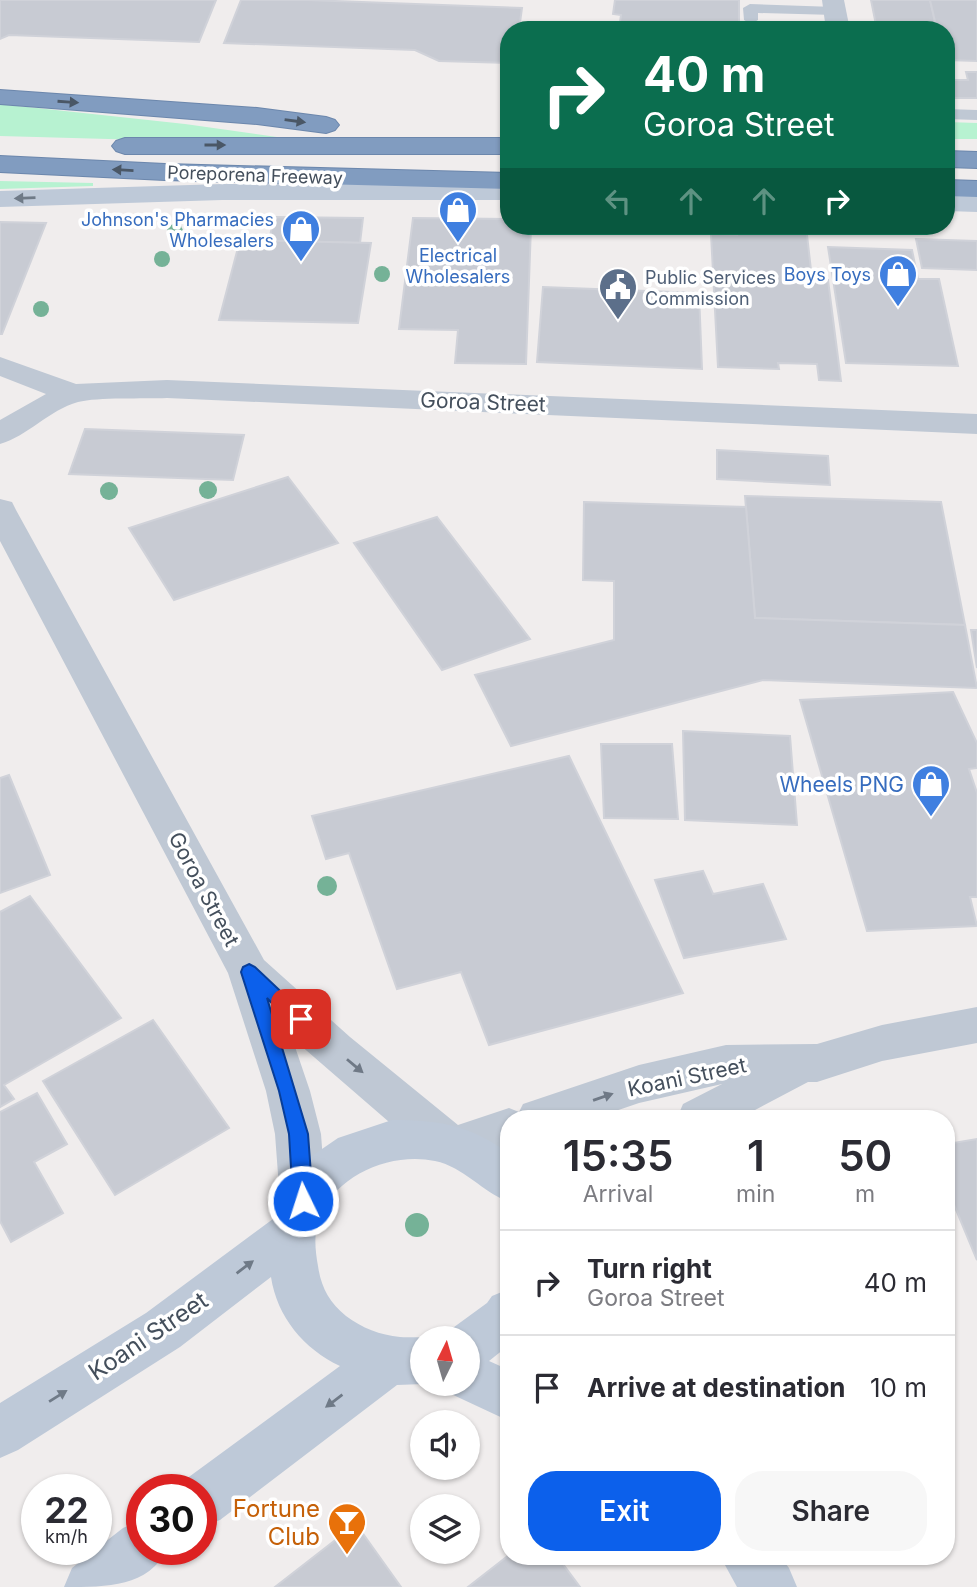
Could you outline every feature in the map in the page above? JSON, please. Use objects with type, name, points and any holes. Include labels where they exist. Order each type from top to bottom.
[{"type":"highway","points":[[0,97],[257,116],[465,145]]},
{"type":"highway","name":"Poreporena Freeway","points":[[0,145],[500,146]]},
{"type":"highway","points":[[955,159],[977,160]]},
{"type":"highway","name":"Poreporena Freeway","points":[[0,164],[430,180],[500,187]]},
{"type":"highway","points":[[955,188],[977,189]]},
{"type":"street","points":[[0,199],[222,192],[500,188]]},
{"type":"street","points":[[955,203],[977,204]]},
{"type":"street","points":[[0,366],[72,393]]},
{"type":"street","name":"Goroa Street","points":[[0,434],[36,410],[72,393],[167,389],[977,424]]},
{"type":"street","name":"Goroa Street","points":[[0,510],[249,972],[288,1091],[299,1134],[297,1217]]},
{"type":"street","name":"Goroa Street","points":[[249,972],[335,1050],[451,1142]]},
{"type":"street","name":"Koani Street","points":[[563,1110],[639,1084],[726,1064],[817,1063],[882,1043],[977,1025]]},
{"type":"street","name":"Koani Street","points":[[714,1110],[799,1065]]},
{"type":"street","points":[[451,1142],[500,1130]]},
{"type":"street","name":"Koani Street","points":[[0,1432],[163,1330],[297,1217],[318,1179],[338,1161],[361,1148],[388,1139],[415,1137],[451,1142]]},
{"type":"street","points":[[451,1142],[480,1155],[500,1173]]},
{"type":"street","points":[[297,1217],[291,1270],[302,1301],[323,1329],[354,1349],[405,1361]]},
{"type":"street","points":[[480,1338],[500,1323]]},
{"type":"street","points":[[217,1491],[405,1361]]},
{"type":"street","points":[[480,1382],[500,1392]]},
{"type":"street","points":[[90,1587],[126,1559]]},
{"type":"lane","points":[[751,20],[750,8],[835,14]]},
{"type":"lane","points":[[955,114],[977,115]]},
{"type":"green space","points":[[0,104],[185,124],[298,140],[181,141],[0,136]]},
{"type":"green space","points":[[955,122],[977,123],[977,139],[955,139]]},
{"type":"green space","points":[[0,181],[93,183],[93,186],[0,189]]},
{"type":"building","points":[[0,0],[216,0],[199,42],[9,35],[0,39]]},
{"type":"building","points":[[241,0],[522,8],[520,21],[500,21],[500,63],[439,61],[415,50],[224,43]]},
{"type":"building","points":[[615,0],[739,0],[739,21],[620,21],[621,15],[613,14]]},
{"type":"building","points":[[871,0],[930,0],[935,21],[875,21]]},
{"type":"building","points":[[930,0],[977,0],[977,61],[955,60],[955,21],[935,21]]},
{"type":"building","points":[[966,72],[977,72],[977,98],[955,98],[955,80],[968,80]]},
{"type":"building","points":[[274,217],[363,218],[360,243],[269,241]]},
{"type":"building","points":[[413,218],[500,219],[500,235],[531,235],[526,364],[455,363],[458,330],[399,329]]},
{"type":"building","points":[[0,222],[46,223],[2,334],[0,334]]},
{"type":"building","points":[[711,235],[807,235],[812,279],[828,280],[841,381],[819,380],[817,364],[778,363],[779,369],[718,367]]},
{"type":"building","points":[[916,239],[977,241],[977,270],[922,268]]},
{"type":"building","points":[[240,240],[371,243],[358,323],[219,320]]},
{"type":"building","points":[[828,247],[912,250],[918,279],[939,279],[958,366],[846,363]]},
{"type":"building","points":[[543,287],[699,293],[702,369],[537,362]]},
{"type":"building","points":[[85,429],[244,435],[233,480],[69,474]]},
{"type":"building","points":[[717,450],[828,456],[830,485],[717,479]]},
{"type":"building","points":[[288,477],[338,543],[174,600],[129,528]]},
{"type":"building","points":[[745,496],[941,502],[965,625],[755,618]]},
{"type":"building","points":[[584,502],[746,507],[755,618],[965,625],[977,688],[763,680],[511,746],[475,675],[614,640],[614,581],[583,580]]},
{"type":"building","points":[[437,517],[530,639],[442,670],[354,543]]},
{"type":"building","points":[[971,630],[977,630],[977,668]]},
{"type":"building","points":[[953,692],[977,743],[977,768],[969,769],[977,793],[977,897],[970,897],[977,926],[867,931],[800,700]]},
{"type":"building","points":[[683,731],[790,736],[797,825],[685,820]]},
{"type":"building","points":[[601,744],[672,744],[678,819],[604,818]]},
{"type":"building","points":[[569,756],[683,993],[489,1045],[461,972],[397,989],[349,853],[326,859],[312,816]]},
{"type":"building","points":[[9,775],[50,875],[0,893],[0,778]]},
{"type":"building","points":[[703,871],[713,894],[763,884],[786,939],[684,958],[655,880]]},
{"type":"building","points":[[30,896],[121,1018],[4,1085],[14,1099],[0,1107],[0,912]]},
{"type":"building","points":[[153,1020],[229,1128],[115,1195],[43,1081]]},
{"type":"building","points":[[37,1093],[67,1144],[34,1162],[63,1213],[11,1242],[0,1221],[0,1112]]},
{"type":"building","points":[[977,1139],[977,1260],[955,1207],[955,1143]]},
{"type":"building","name":"Fortune Club","points":[[356,1524],[401,1587],[275,1587]]},
{"type":"building","points":[[500,1562],[500,1565],[564,1565],[580,1587],[468,1587]]},
{"type":"place","name":"Electrical Wholesalers","points":[[458,244]]},
{"type":"place","name":"Johnson's Pharmacies Wholesalers","points":[[301,263]]},
{"type":"place","name":"Boys Toys","points":[[898,308]]},
{"type":"place","name":"Public Services Commission","points":[[618,321]]},
{"type":"place","name":"Wheels PNG","points":[[931,818]]},
{"type":"place","name":"Fortune Club","points":[[347,1556]]},
{"type":"route","points":[[301,1019],[249,972],[269,1040],[288,1091],[299,1134],[303,1201]]}]
